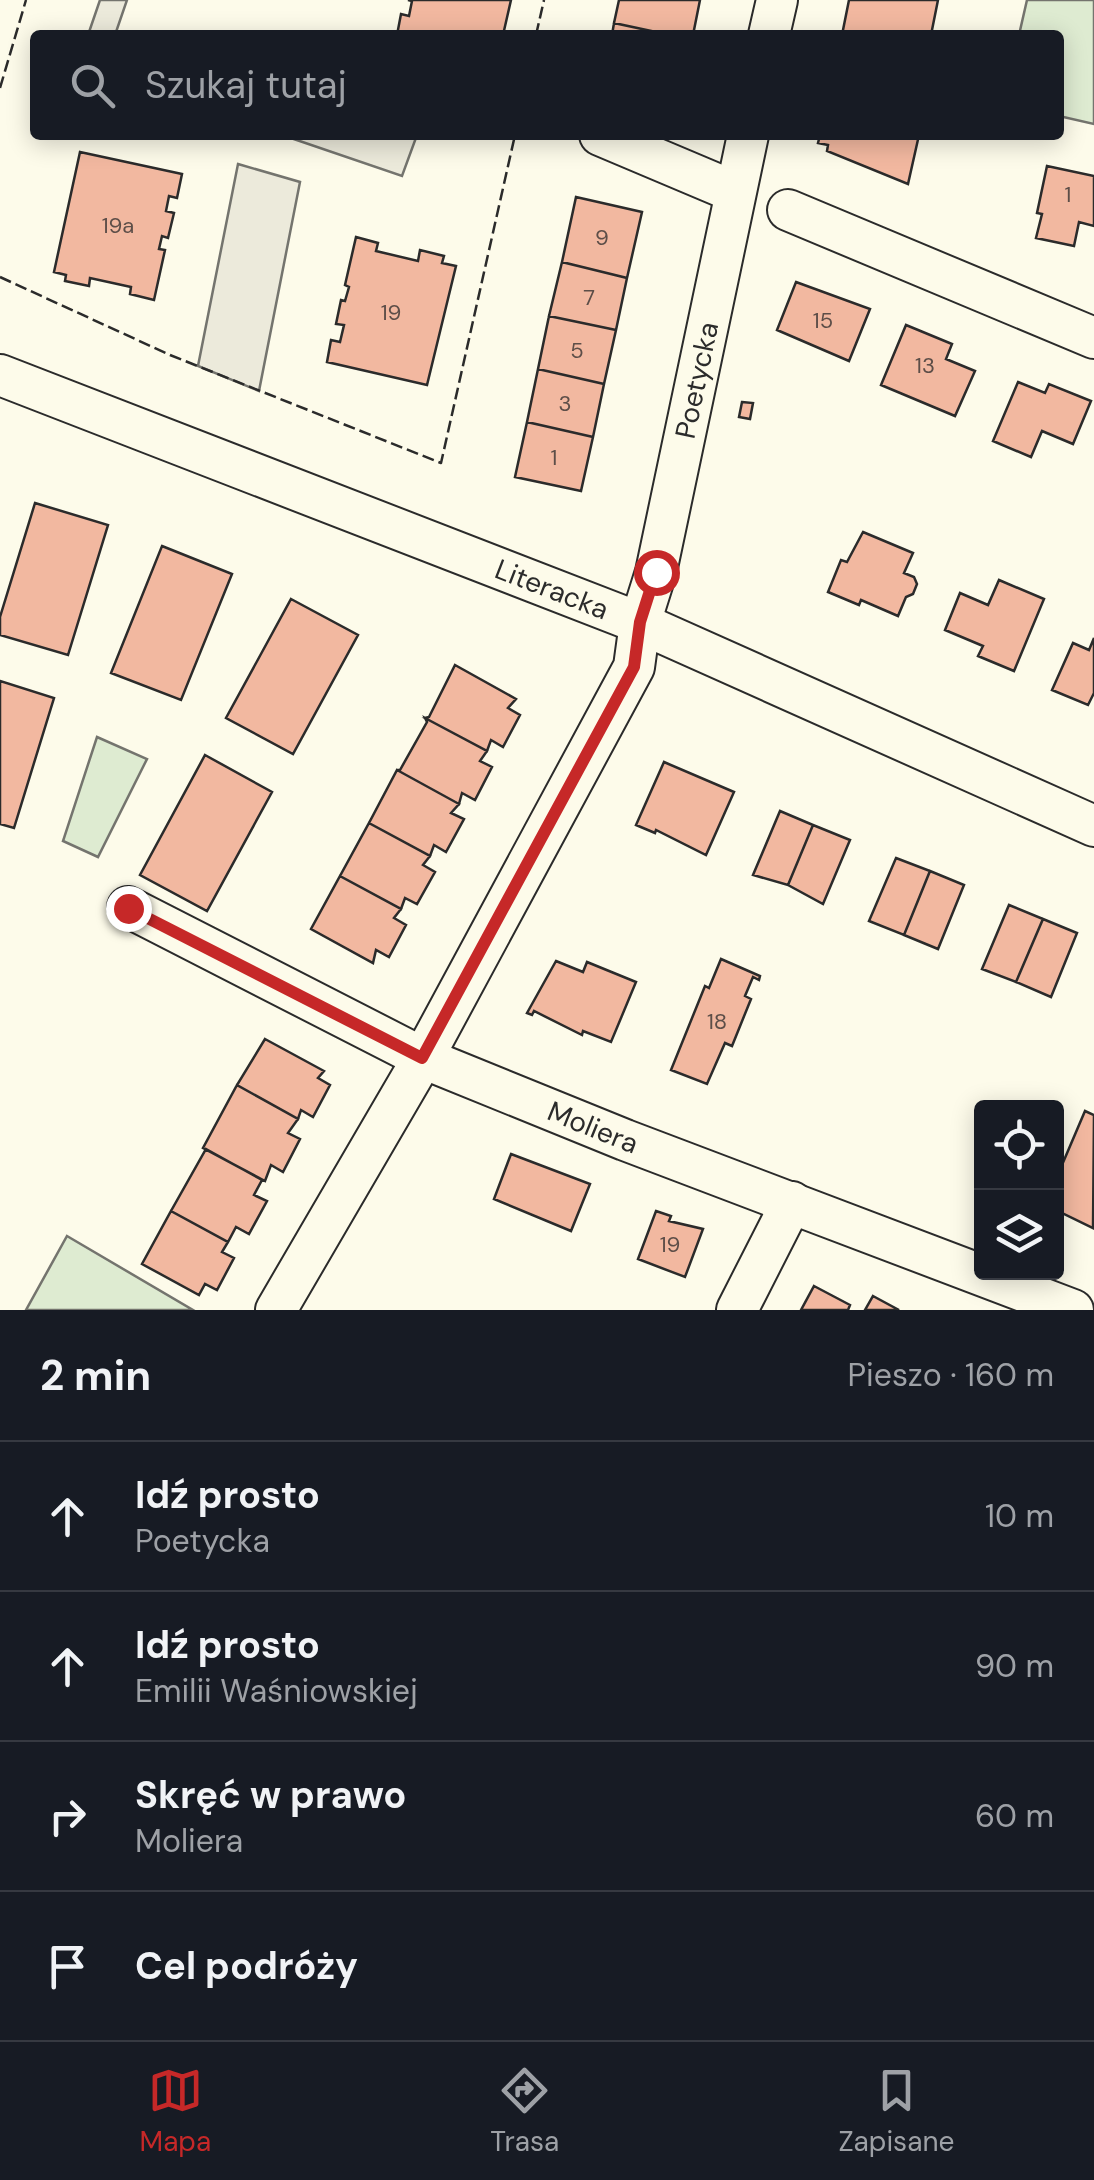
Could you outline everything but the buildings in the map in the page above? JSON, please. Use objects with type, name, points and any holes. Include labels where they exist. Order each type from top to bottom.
[{"type":"street","points":[[771,30],[777,0]]},
{"type":"street","points":[[612,140],[735,192]]},
{"type":"street","name":"Poetycka","points":[[276,1310],[422,1058],[634,667],[640,622],[656,572],[747,140]]},
{"type":"street","points":[[788,210],[1094,338]]},
{"type":"street","name":"Literacka","points":[[0,375],[640,622],[1094,826]]},
{"type":"street","name":"Moliera","points":[[128,908],[422,1058],[625,1140],[1073,1310]]},
{"type":"street","points":[[737,1310],[792,1202]]},
{"type":"green space","points":[[1027,0],[1094,0],[1094,124],[1064,117],[1064,30],[1020,30]]},
{"type":"green space","points":[[97,737],[147,759],[98,857],[63,841]]},
{"type":"green space","points":[[67,1236],[193,1310],[26,1310]]},
{"type":"shaded area","points":[[100,0],[127,0],[117,30],[90,30]]},
{"type":"shaded area","points":[[297,140],[415,140],[402,176]]},
{"type":"shaded area","points":[[238,164],[300,182],[259,391],[198,366]]},
{"type":"fence","points":[[0,88],[26,0]]},
{"type":"fence","points":[[537,30],[544,0]]},
{"type":"fence","points":[[0,277],[170,355],[441,463],[514,140]]},
{"type":"route","points":[[128,908],[422,1058],[634,667],[640,622],[656,572]]}]
